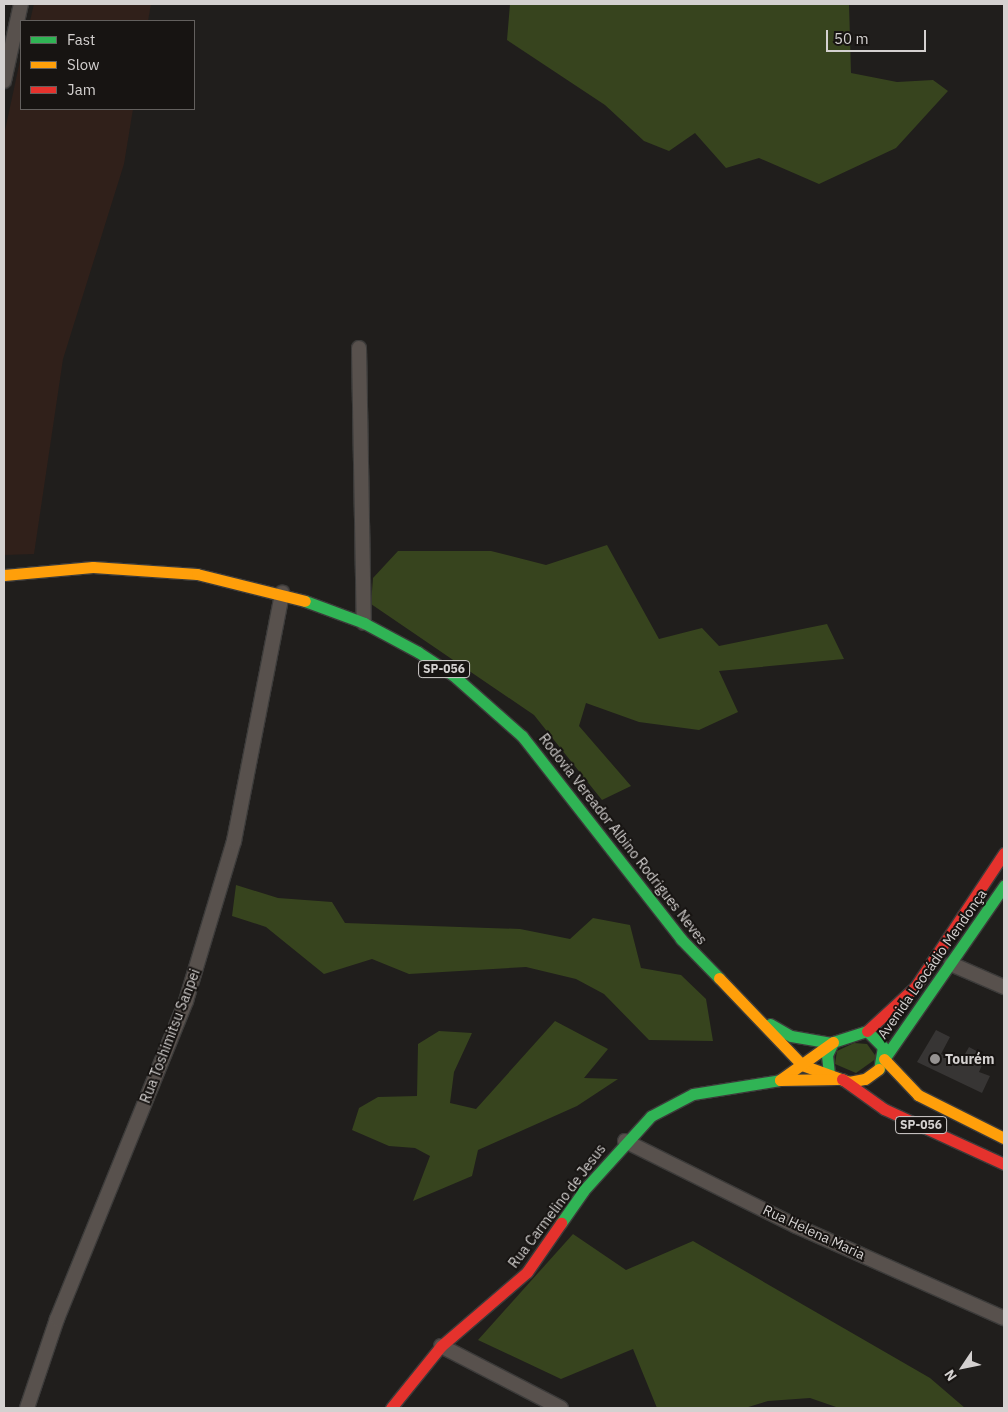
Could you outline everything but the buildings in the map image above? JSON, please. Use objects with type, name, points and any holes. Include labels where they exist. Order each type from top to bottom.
[{"type":"main road","name":"Rodovia Vereador Albino Rodrigues Neves","points":[[4,575],[60,568],[136,568],[198,574],[282,593],[364,623],[453,675],[522,736],[681,939],[802,1065],[829,1074]]},
{"type":"main road","name":"Avenida Leocádio Mendonça","points":[[868,1031],[915,986],[1004,853]]},
{"type":"main road","name":"Avenida Leocádio Mendonça","points":[[884,1058],[1004,886]]},
{"type":"main road","points":[[750,1012],[790,1036],[833,1042],[868,1031],[883,1047],[884,1058],[874,1075],[842,1079],[829,1074],[827,1055],[833,1042]]},
{"type":"main road","name":"Rua Carmelino de Jesus","points":[[780,1080],[833,1042]]},
{"type":"main road","points":[[884,1058],[918,1095],[1004,1138]]},
{"type":"main road","name":"Rua Carmelino de Jesus","points":[[391,1408],[441,1346],[527,1272],[584,1191],[625,1141],[651,1116],[693,1094],[780,1080],[842,1079]]},
{"type":"main road","name":"SP-056","points":[[842,1079],[884,1109],[1004,1164]]},
{"type":"street","points":[[4,81],[21,4]]},
{"type":"street","points":[[359,348],[364,623]]},
{"type":"street","name":"Rua Toshimitsu Sanpei","points":[[27,1408],[57,1319],[186,1001],[234,841],[282,593]]},
{"type":"street","points":[[951,964],[1004,988]]},
{"type":"street","name":"Rua Helena Maria","points":[[625,1141],[796,1226],[1004,1318]]},
{"type":"street","points":[[441,1346],[561,1408]]},
{"type":"shaded area","points":[[34,4],[151,4],[148,20],[30,20]]},
{"type":"shaded area","points":[[20,61],[20,110],[133,110],[124,164],[63,359],[34,554],[4,555],[4,135]]},
{"type":"green space","points":[[510,4],[849,4],[851,73],[897,82],[933,80],[948,91],[896,148],[819,184],[759,158],[726,168],[695,133],[669,151],[644,141],[605,105],[507,40]]},
{"type":"green space","points":[[607,545],[659,639],[702,628],[719,646],[827,624],[844,659],[719,671],[738,712],[699,730],[639,722],[586,703],[579,726],[631,786],[602,800],[534,715],[371,604],[373,578],[398,551],[491,551],[546,565]]},
{"type":"green space","points":[[236,885],[278,898],[332,902],[345,923],[520,929],[570,939],[593,918],[630,925],[641,968],[681,975],[706,999],[713,1041],[649,1040],[604,994],[576,979],[526,967],[409,974],[372,959],[324,974],[266,927],[232,916]]},
{"type":"green space","points":[[555,1021],[608,1049],[584,1078],[618,1079],[577,1106],[478,1150],[472,1176],[413,1201],[430,1156],[415,1148],[389,1146],[352,1130],[359,1108],[378,1097],[417,1096],[418,1044],[439,1031],[472,1033],[454,1072],[450,1103],[476,1109]]},
{"type":"green space","points":[[854,1043],[867,1044],[877,1058],[856,1073],[835,1064],[837,1051]]},
{"type":"green space","points":[[573,1234],[626,1270],[693,1241],[930,1378],[965,1408],[839,1408],[810,1398],[768,1401],[745,1408],[657,1408],[633,1349],[561,1379],[478,1340]]},
{"type":"traffic: fast","points":[[305,601],[364,623],[418,652],[453,675],[522,736],[681,939],[719,978]]},
{"type":"traffic: fast","points":[[884,1059],[1004,886]]},
{"type":"traffic: fast","points":[[770,1024],[791,1036],[832,1043]]},
{"type":"traffic: fast","points":[[829,1074],[827,1055],[833,1042],[867,1031],[883,1047],[879,1069]]},
{"type":"traffic: fast","points":[[561,1223],[583,1191],[651,1116],[693,1094],[780,1080]]},
{"type":"traffic: slow","points":[[4,575],[93,567],[197,574],[305,601]]},
{"type":"traffic: slow","points":[[719,978],[802,1065],[849,1082],[865,1079],[879,1069]]},
{"type":"traffic: slow","points":[[833,1042],[780,1080],[837,1079]]},
{"type":"traffic: slow","points":[[884,1059],[918,1095],[1004,1138]]},
{"type":"traffic: jam","points":[[867,1031],[915,987],[1004,853]]},
{"type":"traffic: jam","points":[[842,1079],[884,1109],[1004,1164]]},
{"type":"traffic: jam","points":[[391,1408],[441,1346],[527,1272],[561,1223]]},
{"type":"place","name":"Tourém","points":[[935,1059]]}]
